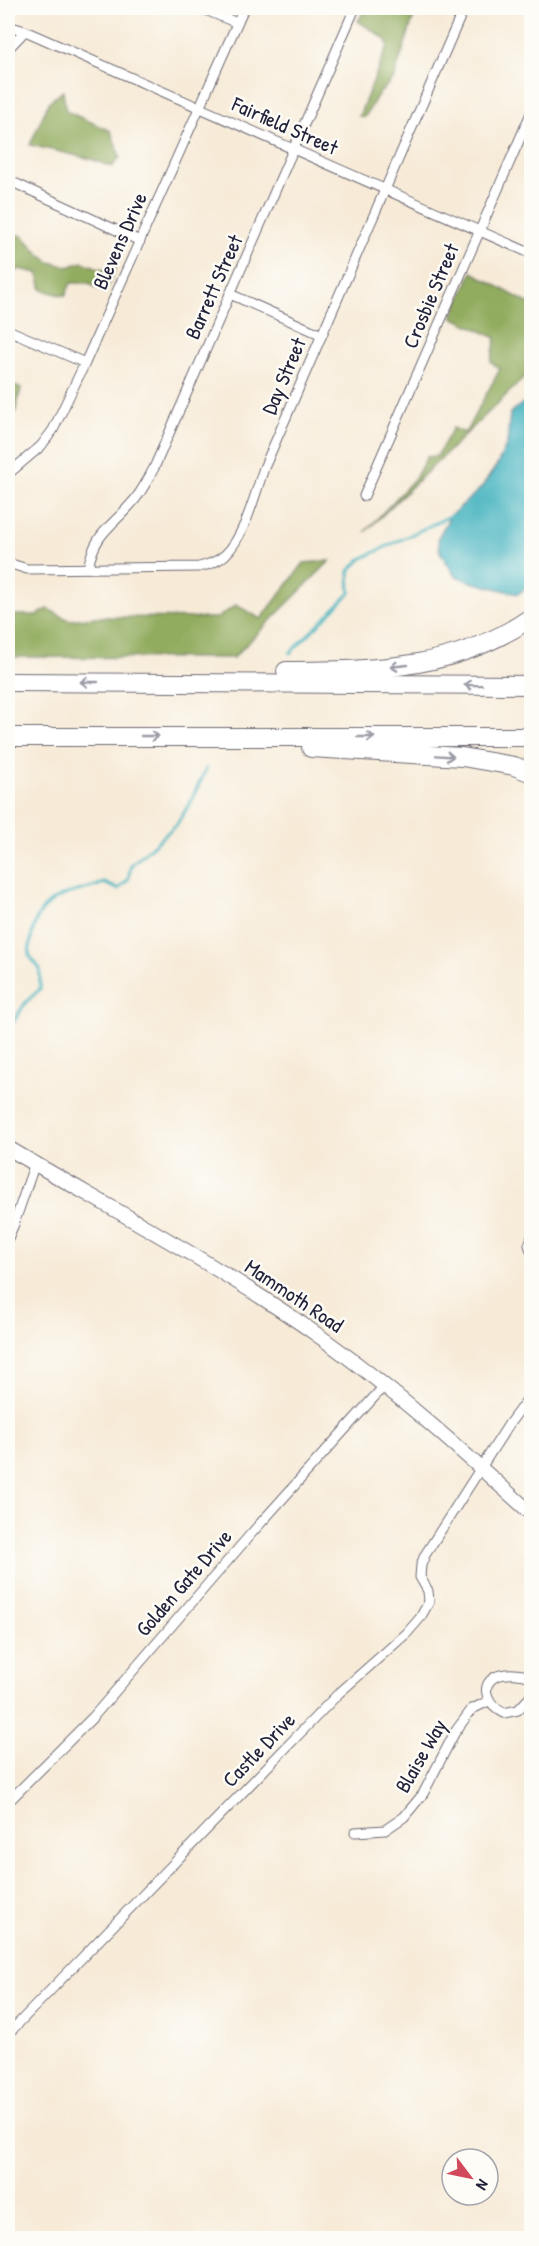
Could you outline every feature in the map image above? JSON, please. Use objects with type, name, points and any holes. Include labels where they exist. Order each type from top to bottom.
[{"type":"highway","points":[[126,681],[210,672],[361,670],[407,666],[456,655],[502,635],[531,617]]},
{"type":"highway","points":[[8,682],[531,685]]},
{"type":"highway","points":[[8,737],[531,737]]},
{"type":"highway","points":[[241,737],[291,747],[472,758],[514,766],[531,773]]},
{"type":"main road","name":"Mammoth Road","points":[[8,1148],[234,1281],[318,1335],[385,1385],[482,1468],[531,1514]]},
{"type":"street","points":[[201,8],[237,23]]},
{"type":"street","name":"Blevens Drive","points":[[8,474],[41,446],[49,436],[85,363],[244,8]]},
{"type":"street","name":"Barrett Street","points":[[88,568],[91,554],[101,534],[131,504],[154,468],[355,8]]},
{"type":"street","name":"Day Street","points":[[8,563],[27,568],[199,567],[211,564],[224,556],[235,543],[264,468],[464,8]]},
{"type":"street","name":"Fairfield Street","points":[[8,26],[25,31],[531,254]]},
{"type":"street","points":[[8,49],[25,31]]},
{"type":"street","name":"Crosbie Street","points":[[364,496],[531,111]]},
{"type":"street","points":[[8,180],[140,241]]},
{"type":"street","points":[[230,294],[322,335]]},
{"type":"street","points":[[8,330],[85,363]]},
{"type":"street","points":[[8,1238],[34,1163]]},
{"type":"street","points":[[531,1237],[529,1245],[531,1253]]},
{"type":"street","name":"Golden Gate Drive","points":[[8,1802],[93,1717],[385,1385]]},
{"type":"street","name":"Castle Drive","points":[[8,2034],[338,1695],[407,1633],[420,1618],[429,1602],[428,1592],[420,1577],[425,1555],[531,1393]]},
{"type":"street","points":[[531,1677],[510,1674],[494,1677],[488,1687],[489,1701],[498,1710],[510,1713],[518,1710],[531,1695]]},
{"type":"street","name":"Blaise Way","points":[[385,1830],[404,1817],[423,1794],[455,1731],[472,1709],[489,1701]]},
{"type":"green space","points":[[366,8],[415,8],[415,13],[394,78],[377,96],[365,117],[359,116],[388,45],[384,38],[358,21]]},
{"type":"green space","points":[[63,91],[66,111],[111,131],[120,157],[112,167],[91,159],[30,145],[49,102]]},
{"type":"green space","points":[[8,231],[24,237],[39,254],[50,262],[68,267],[82,262],[104,270],[117,265],[105,293],[89,283],[71,283],[65,296],[42,290],[38,273],[19,269],[12,275],[8,273]]},
{"type":"green space","points":[[472,272],[531,305],[531,371],[365,532],[415,478],[427,457],[437,456],[453,428],[465,433],[500,369],[491,362],[496,338],[452,317]]},
{"type":"green space","points":[[8,384],[21,388],[15,414],[8,416]]},
{"type":"green space","points":[[330,561],[233,658],[8,657],[8,615],[37,615],[48,609],[69,620],[94,617],[217,618],[236,605],[261,619],[304,563]]},
{"type":"water","points":[[531,397],[531,584],[518,594],[455,576],[440,552],[438,538],[450,516],[481,488],[497,465],[507,444],[510,413]]},
{"type":"waterway","points":[[290,653],[350,593],[349,571],[361,559],[452,515]]},
{"type":"waterway","points":[[8,1030],[26,1002],[40,989],[40,969],[29,955],[34,926],[42,910],[48,904],[67,894],[104,883],[118,889],[128,880],[131,865],[176,825],[189,805],[206,769]]}]
